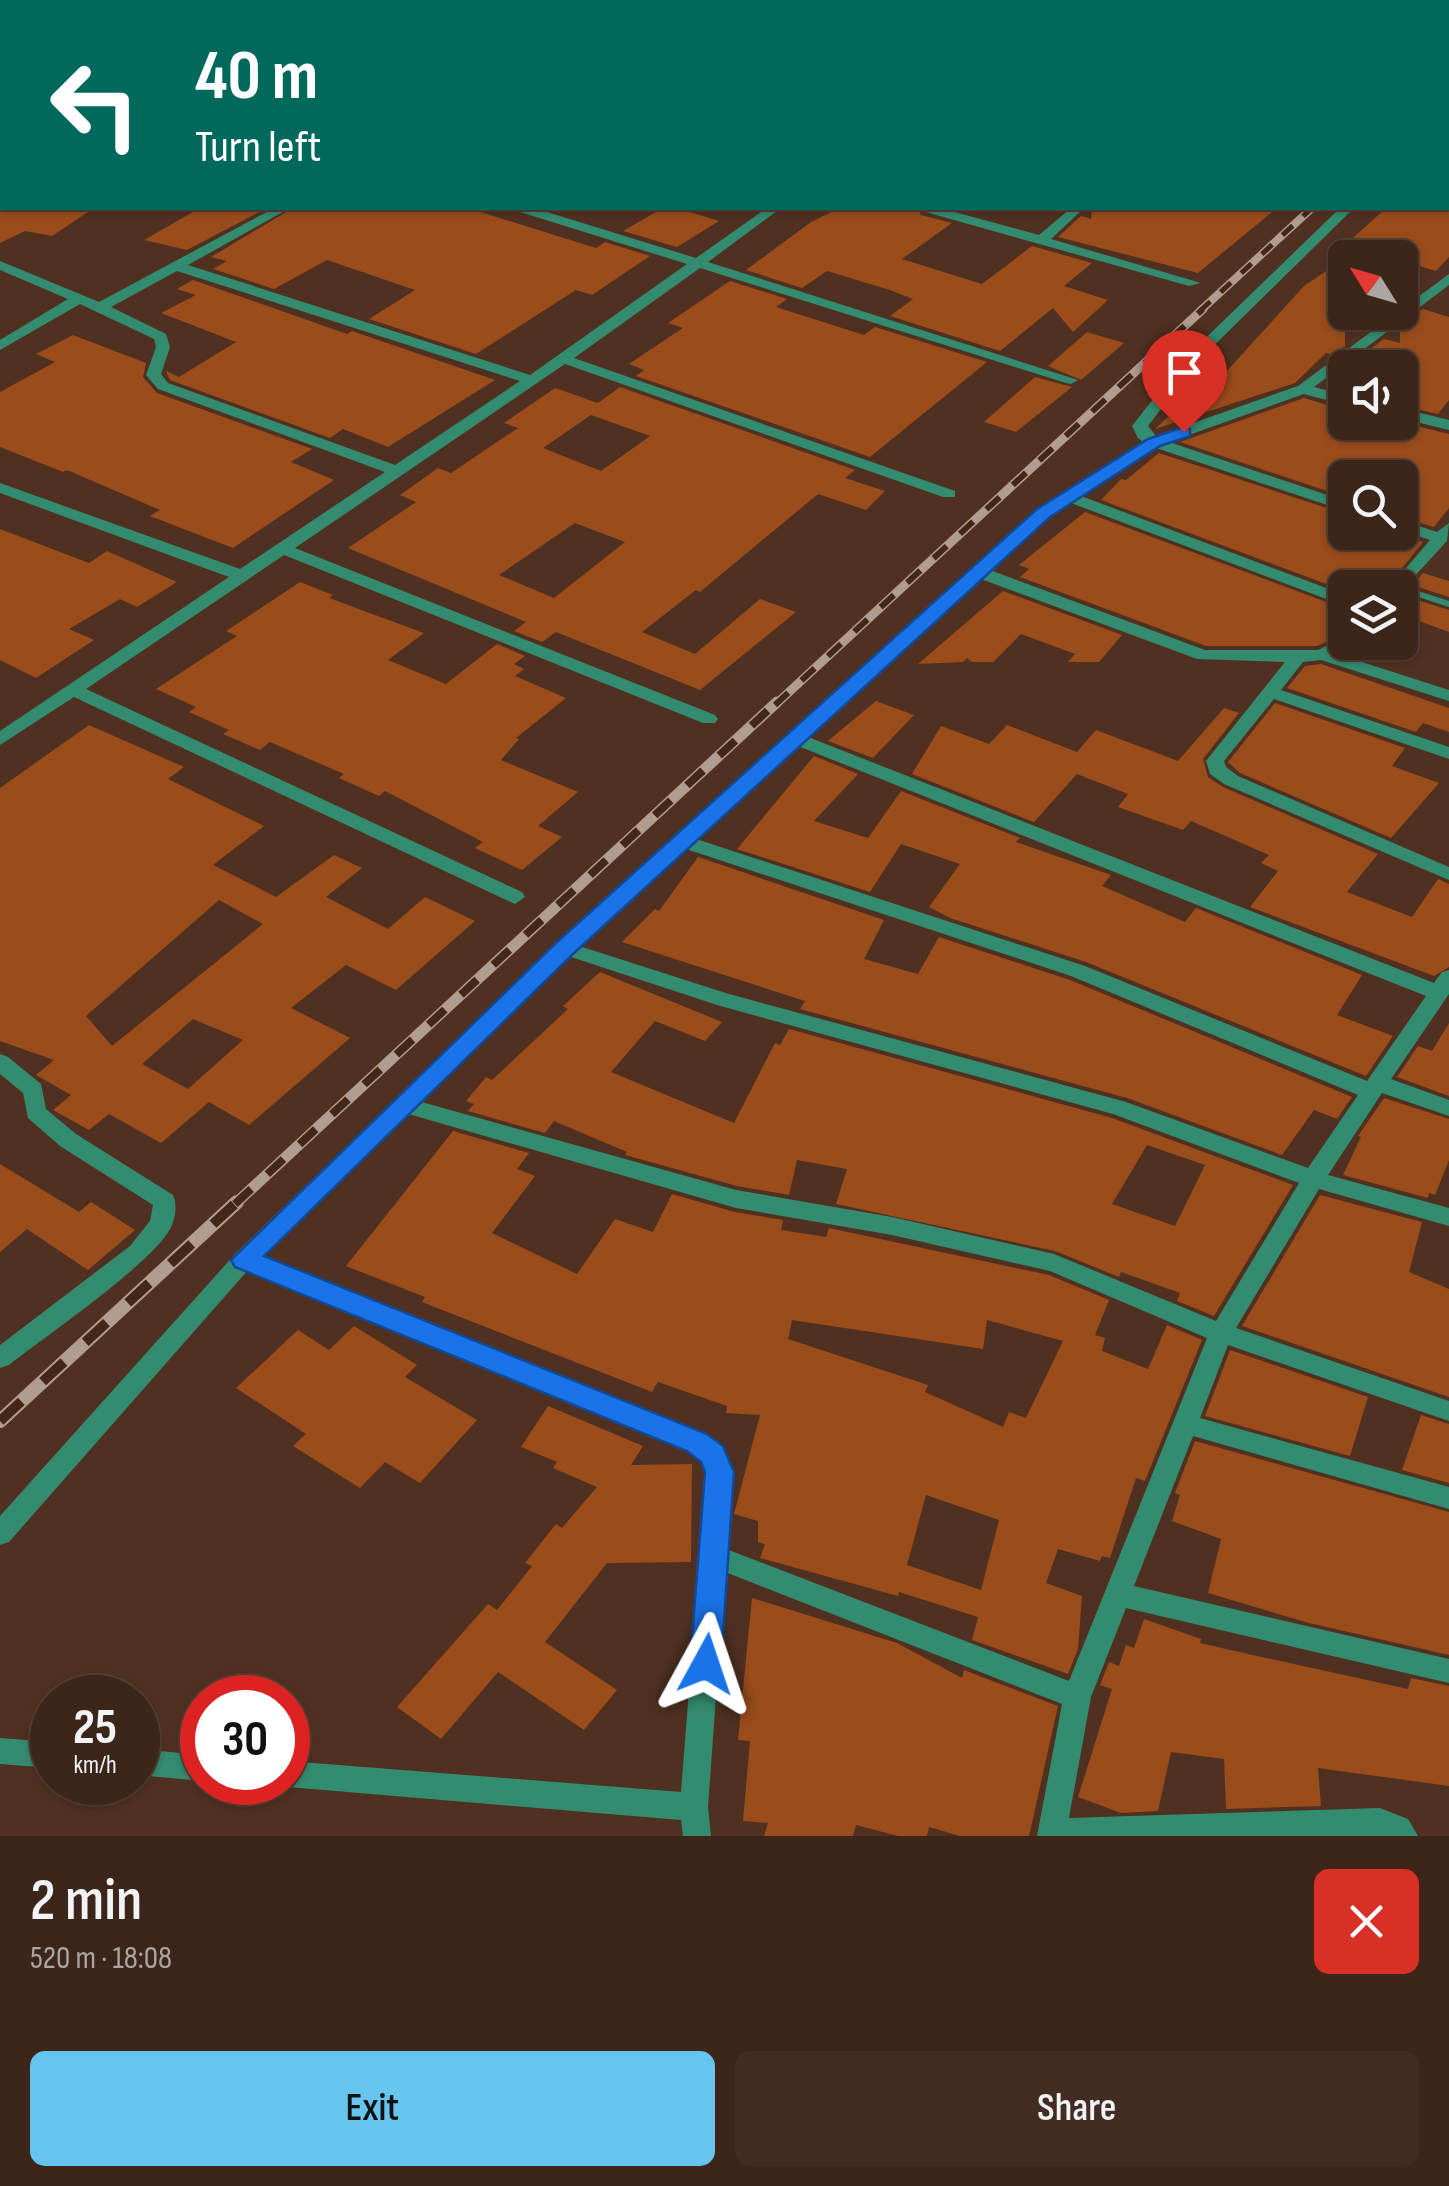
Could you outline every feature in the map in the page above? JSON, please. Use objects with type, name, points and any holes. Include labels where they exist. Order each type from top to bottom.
[{"type":"street","points":[[100,307],[278,210]]},
{"type":"street","points":[[529,210],[1071,380]]},
{"type":"street","points":[[0,740],[562,359],[772,210]]},
{"type":"street","points":[[933,210],[1194,283]]},
{"type":"street","points":[[1040,240],[1076,210]]},
{"type":"street","points":[[1328,500],[1154,442],[1140,426],[1191,360],[1345,210]]},
{"type":"street","points":[[0,265],[161,337],[162,347],[153,375],[163,386],[394,470]]},
{"type":"street","points":[[178,266],[531,380]]},
{"type":"street","points":[[0,1534],[244,1260],[401,1104],[564,948],[686,842],[1044,513],[1154,442],[1302,389],[1449,278]]},
{"type":"street","points":[[0,346],[80,298]]},
{"type":"street","points":[[562,359],[950,494]]},
{"type":"street","points":[[1302,389],[1328,396]]},
{"type":"street","points":[[1442,423],[1449,410]]},
{"type":"street","points":[[0,488],[240,574]]},
{"type":"street","points":[[1070,497],[1328,595]]},
{"type":"street","points":[[1413,570],[1445,533],[1418,528]]},
{"type":"street","points":[[281,548],[709,719]]},
{"type":"street","points":[[979,572],[1203,654],[1298,658],[1328,652]]},
{"type":"street","points":[[1322,655],[1447,693]]},
{"type":"street","points":[[1298,658],[1215,761],[1217,770],[1231,780],[1449,874]]},
{"type":"street","points":[[74,690],[515,896]]},
{"type":"street","points":[[1270,692],[1449,753]]},
{"type":"street","points":[[0,715],[22,724]]},
{"type":"street","points":[[798,739],[1445,985],[1314,1179],[1221,1332],[1077,1697],[1051,1834],[1380,1822],[1398,1829],[1404,1836]]},
{"type":"street","points":[[686,842],[1078,971],[1375,1088],[1449,1108]]},
{"type":"street","points":[[564,948],[724,1000],[1118,1108],[1314,1179],[1449,1217]]},
{"type":"street","points":[[0,1062],[33,1090],[36,1112],[68,1140],[165,1202],[161,1224],[138,1252],[0,1358]]},
{"type":"street","points":[[401,1104],[736,1199],[892,1226],[1054,1263],[1221,1332],[1449,1411]]},
{"type":"street","points":[[244,1260],[697,1443],[713,1455],[720,1472],[696,1822],[310,1777]]},
{"type":"street","points":[[1185,1424],[1449,1498]]},
{"type":"street","points":[[715,1556],[1077,1697]]},
{"type":"street","points":[[1118,1594],[1449,1671]]},
{"type":"street","points":[[0,1751],[30,1754]]},
{"type":"lane","points":[[1418,594],[1449,604]]},
{"type":"building","points":[[0,210],[91,210],[52,236],[25,231],[0,243]]},
{"type":"building","points":[[196,210],[263,210],[187,250],[144,240]]},
{"type":"building","points":[[290,210],[474,210],[596,248],[605,242],[650,256],[592,295],[576,290],[476,354],[369,319],[415,290],[327,260],[274,289],[213,269],[227,261],[211,257]]},
{"type":"building","points":[[660,210],[683,210],[719,221],[677,247],[623,231]]},
{"type":"building","points":[[836,210],[919,210],[921,215],[952,223],[902,259],[982,284],[1032,246],[1092,263],[1064,286],[1108,300],[1073,332],[1053,308],[1000,351],[890,316],[913,299],[890,290],[827,271],[802,288],[746,270],[811,222]]},
{"type":"building","points":[[1092,210],[1275,210],[1198,273],[1058,237],[1081,216],[1091,219]]},
{"type":"building","points":[[1384,210],[1449,210],[1449,257],[1436,271],[1418,266],[1418,240],[1353,238]]},
{"type":"building","points":[[1328,270],[1328,330],[1345,330],[1345,346],[1328,350],[1295,383],[1155,429],[1190,396],[1226,372],[1304,286]]},
{"type":"building","points":[[193,280],[495,380],[388,447],[343,429],[330,438],[170,380],[166,371],[179,377],[236,342],[161,313],[196,295],[177,289]]},
{"type":"building","points":[[730,281],[787,299],[776,307],[864,335],[875,327],[987,362],[870,457],[636,376],[644,370],[629,364],[683,328],[668,323]]},
{"type":"building","points":[[1423,309],[1449,317],[1449,400],[1438,414],[1418,409],[1418,350],[1369,350],[1384,339],[1400,343],[1400,330],[1418,330],[1418,313]]},
{"type":"building","points":[[1087,332],[1124,343],[1081,380],[1048,366]]},
{"type":"building","points":[[73,335],[146,363],[143,377],[157,393],[312,449],[291,462],[334,480],[233,548],[150,516],[160,510],[67,470],[63,472],[0,447],[0,392],[55,362],[36,354]]},
{"type":"building","points":[[1035,377],[1072,387],[1016,432],[984,422]]},
{"type":"building","points":[[620,387],[855,470],[845,478],[885,491],[866,510],[818,494],[700,592],[696,590],[642,632],[695,654],[760,599],[796,612],[700,690],[556,632],[542,642],[514,631],[526,622],[348,548],[416,502],[400,495],[438,468],[451,473],[518,428],[504,423],[555,388],[598,403]],"holes":[[[591,415],[650,436],[601,471],[543,448]],[[575,523],[625,542],[554,598],[499,575]]]},
{"type":"building","points":[[1304,398],[1328,405],[1328,440],[1418,440],[1418,426],[1449,434],[1449,508],[1434,527],[1418,522],[1418,460],[1328,460],[1328,491],[1180,442]]},
{"type":"building","points":[[1159,453],[1328,508],[1328,550],[1417,550],[1400,570],[1328,570],[1328,585],[1101,500],[1121,479],[1126,480]]},
{"type":"building","points":[[1085,512],[1328,603],[1328,641],[1317,646],[1206,646],[1020,577],[1029,569],[1019,565]]},
{"type":"building","points":[[0,529],[89,563],[107,551],[177,582],[137,607],[120,599],[69,629],[94,640],[36,678],[0,660]]},
{"type":"building","points":[[1423,573],[1449,581],[1449,597],[1418,587]]},
{"type":"building","points":[[300,582],[333,595],[329,598],[424,633],[388,660],[446,684],[497,644],[525,656],[514,664],[524,669],[515,676],[566,698],[516,738],[519,739],[501,760],[578,792],[538,826],[562,837],[522,870],[475,848],[483,842],[385,791],[379,796],[339,778],[344,774],[270,742],[260,750],[223,734],[229,730],[189,712],[196,707],[156,689],[237,636],[226,631]]},
{"type":"building","points":[[1003,591],[1122,635],[1099,662],[1068,662],[1075,654],[1021,634],[993,662],[972,662],[967,658],[963,662],[918,664]]},
{"type":"building","points":[[1418,600],[1449,610],[1449,632],[1418,621]]},
{"type":"building","points":[[1321,664],[1449,708],[1449,732],[1423,723],[1416,732],[1287,688],[1305,666]]},
{"type":"building","points":[[876,701],[914,715],[873,758],[828,741]]},
{"type":"building","points":[[1275,703],[1405,748],[1392,766],[1439,783],[1391,838],[1240,773],[1228,762]]},
{"type":"building","points":[[1224,708],[1239,713],[1203,759],[1208,777],[1378,854],[1347,892],[1412,917],[1438,879],[1449,884],[1449,967],[1434,976],[1250,907],[1278,871],[1261,863],[1269,855],[1191,821],[1183,830],[1118,807],[1128,794],[1077,774],[1034,822],[912,774],[941,726],[989,744],[1007,725],[1077,752],[1096,730],[1178,761]]},
{"type":"building","points":[[89,725],[184,767],[168,779],[264,826],[213,865],[276,897],[334,855],[362,868],[326,897],[388,929],[425,897],[475,921],[396,990],[346,965],[291,1008],[350,1038],[249,1125],[209,1102],[161,1143],[109,1114],[89,1130],[53,1110],[71,1095],[36,1075],[54,1060],[0,1041],[0,788]],"holes":[[[219,900],[263,924],[112,1046],[86,1016]],[[193,1019],[243,1040],[188,1089],[142,1064]]]},
{"type":"building","points":[[814,756],[858,774],[814,821],[868,838],[901,791],[1020,838],[1016,842],[1111,875],[1102,886],[1185,922],[1196,908],[1362,975],[1337,1015],[1393,1036],[1366,1076],[1086,962],[950,918],[929,907],[960,864],[901,844],[870,892],[737,849]]},
{"type":"building","points":[[698,857],[884,920],[864,959],[918,974],[939,937],[1070,980],[1352,1097],[1337,1119],[1314,1110],[1282,1155],[1127,1098],[800,1009],[805,1001],[622,942],[655,909],[659,911]]},
{"type":"building","points":[[600,972],[722,1022],[705,1041],[655,1021],[611,1072],[734,1123],[775,1043],[780,1045],[789,1029],[1112,1118],[1293,1185],[1214,1316],[1177,1301],[1180,1293],[1121,1272],[1119,1277],[1055,1251],[836,1204],[847,1169],[797,1160],[789,1195],[737,1186],[625,1155],[627,1152],[554,1121],[545,1133],[468,1111],[474,1104],[466,1101],[486,1077],[492,1080],[568,1009],[563,1006]],"holes":[[[1147,1145],[1205,1165],[1175,1226],[1112,1204]]]},
{"type":"building","points":[[1449,1023],[1449,1096],[1397,1077],[1418,1046],[1432,1051]]},
{"type":"building","points":[[1384,1098],[1449,1119],[1449,1160],[1435,1195],[1429,1193],[1428,1198],[1343,1175],[1361,1137],[1358,1136]]},
{"type":"building","points":[[453,1131],[529,1153],[517,1169],[535,1176],[492,1233],[577,1274],[615,1219],[653,1232],[672,1194],[735,1212],[783,1220],[781,1230],[826,1237],[829,1228],[1049,1275],[1109,1300],[1095,1335],[1105,1338],[1102,1351],[1148,1369],[1167,1325],[1202,1340],[1145,1481],[1136,1478],[1110,1558],[1102,1556],[1100,1561],[1058,1549],[1046,1583],[1082,1596],[1078,1649],[1068,1674],[972,1640],[978,1617],[899,1592],[898,1596],[760,1558],[765,1544],[758,1542],[758,1521],[734,1514],[760,1415],[726,1413],[727,1406],[658,1382],[652,1392],[422,1302],[425,1297],[346,1266]],"holes":[[[792,1320],[983,1349],[987,1320],[1063,1341],[1026,1418],[1009,1412],[1003,1427],[925,1392],[928,1385],[788,1339]],[[926,1495],[999,1520],[981,1590],[907,1565]]]},
{"type":"building","points":[[0,1164],[79,1212],[91,1202],[135,1230],[88,1270],[27,1229],[0,1252]]},
{"type":"building","points":[[1320,1195],[1422,1222],[1409,1272],[1449,1289],[1449,1397],[1242,1326]]},
{"type":"building","points":[[354,1326],[417,1365],[405,1377],[477,1420],[420,1483],[385,1462],[360,1488],[293,1446],[306,1434],[236,1388],[298,1330],[329,1350]]},
{"type":"building","points":[[1230,1350],[1368,1397],[1350,1456],[1205,1416]]},
{"type":"building","points":[[548,1406],[643,1446],[631,1465],[692,1464],[691,1562],[607,1563],[545,1642],[617,1690],[584,1730],[498,1672],[441,1739],[397,1707],[488,1604],[497,1610],[532,1566],[525,1563],[556,1524],[562,1528],[597,1487],[553,1468],[557,1462],[521,1447]]},
{"type":"building","points":[[1421,1415],[1449,1424],[1449,1483],[1402,1470]]},
{"type":"building","points":[[1195,1441],[1449,1512],[1449,1655],[1309,1623],[1208,1593],[1221,1539],[1172,1521],[1180,1495],[1175,1493]]},
{"type":"building","points":[[752,1598],[897,1643],[962,1678],[964,1670],[1058,1706],[1029,1836],[960,1836],[929,1827],[927,1836],[898,1836],[856,1825],[853,1836],[764,1836],[768,1823],[743,1821],[750,1741],[738,1740]]},
{"type":"building","points":[[1144,1619],[1201,1639],[1200,1643],[1257,1656],[1408,1689],[1411,1678],[1449,1686],[1449,1786],[1318,1768],[1321,1806],[1226,1809],[1224,1759],[1171,1752],[1158,1811],[1121,1813],[1078,1797],[1112,1689],[1100,1685],[1109,1662],[1119,1666],[1126,1645],[1134,1648]]},
{"type":"railway","points":[[1200,311],[1310,210]]},
{"type":"railway","points":[[775,705],[1203,309]]},
{"type":"railway","points":[[235,1204],[777,702]]},
{"type":"railway","points":[[0,1421],[237,1202]]},
{"type":"route","points":[[706,1664],[720,1472],[713,1455],[697,1443],[244,1260],[564,948],[686,842],[1044,513],[1154,442],[1184,432]]}]
